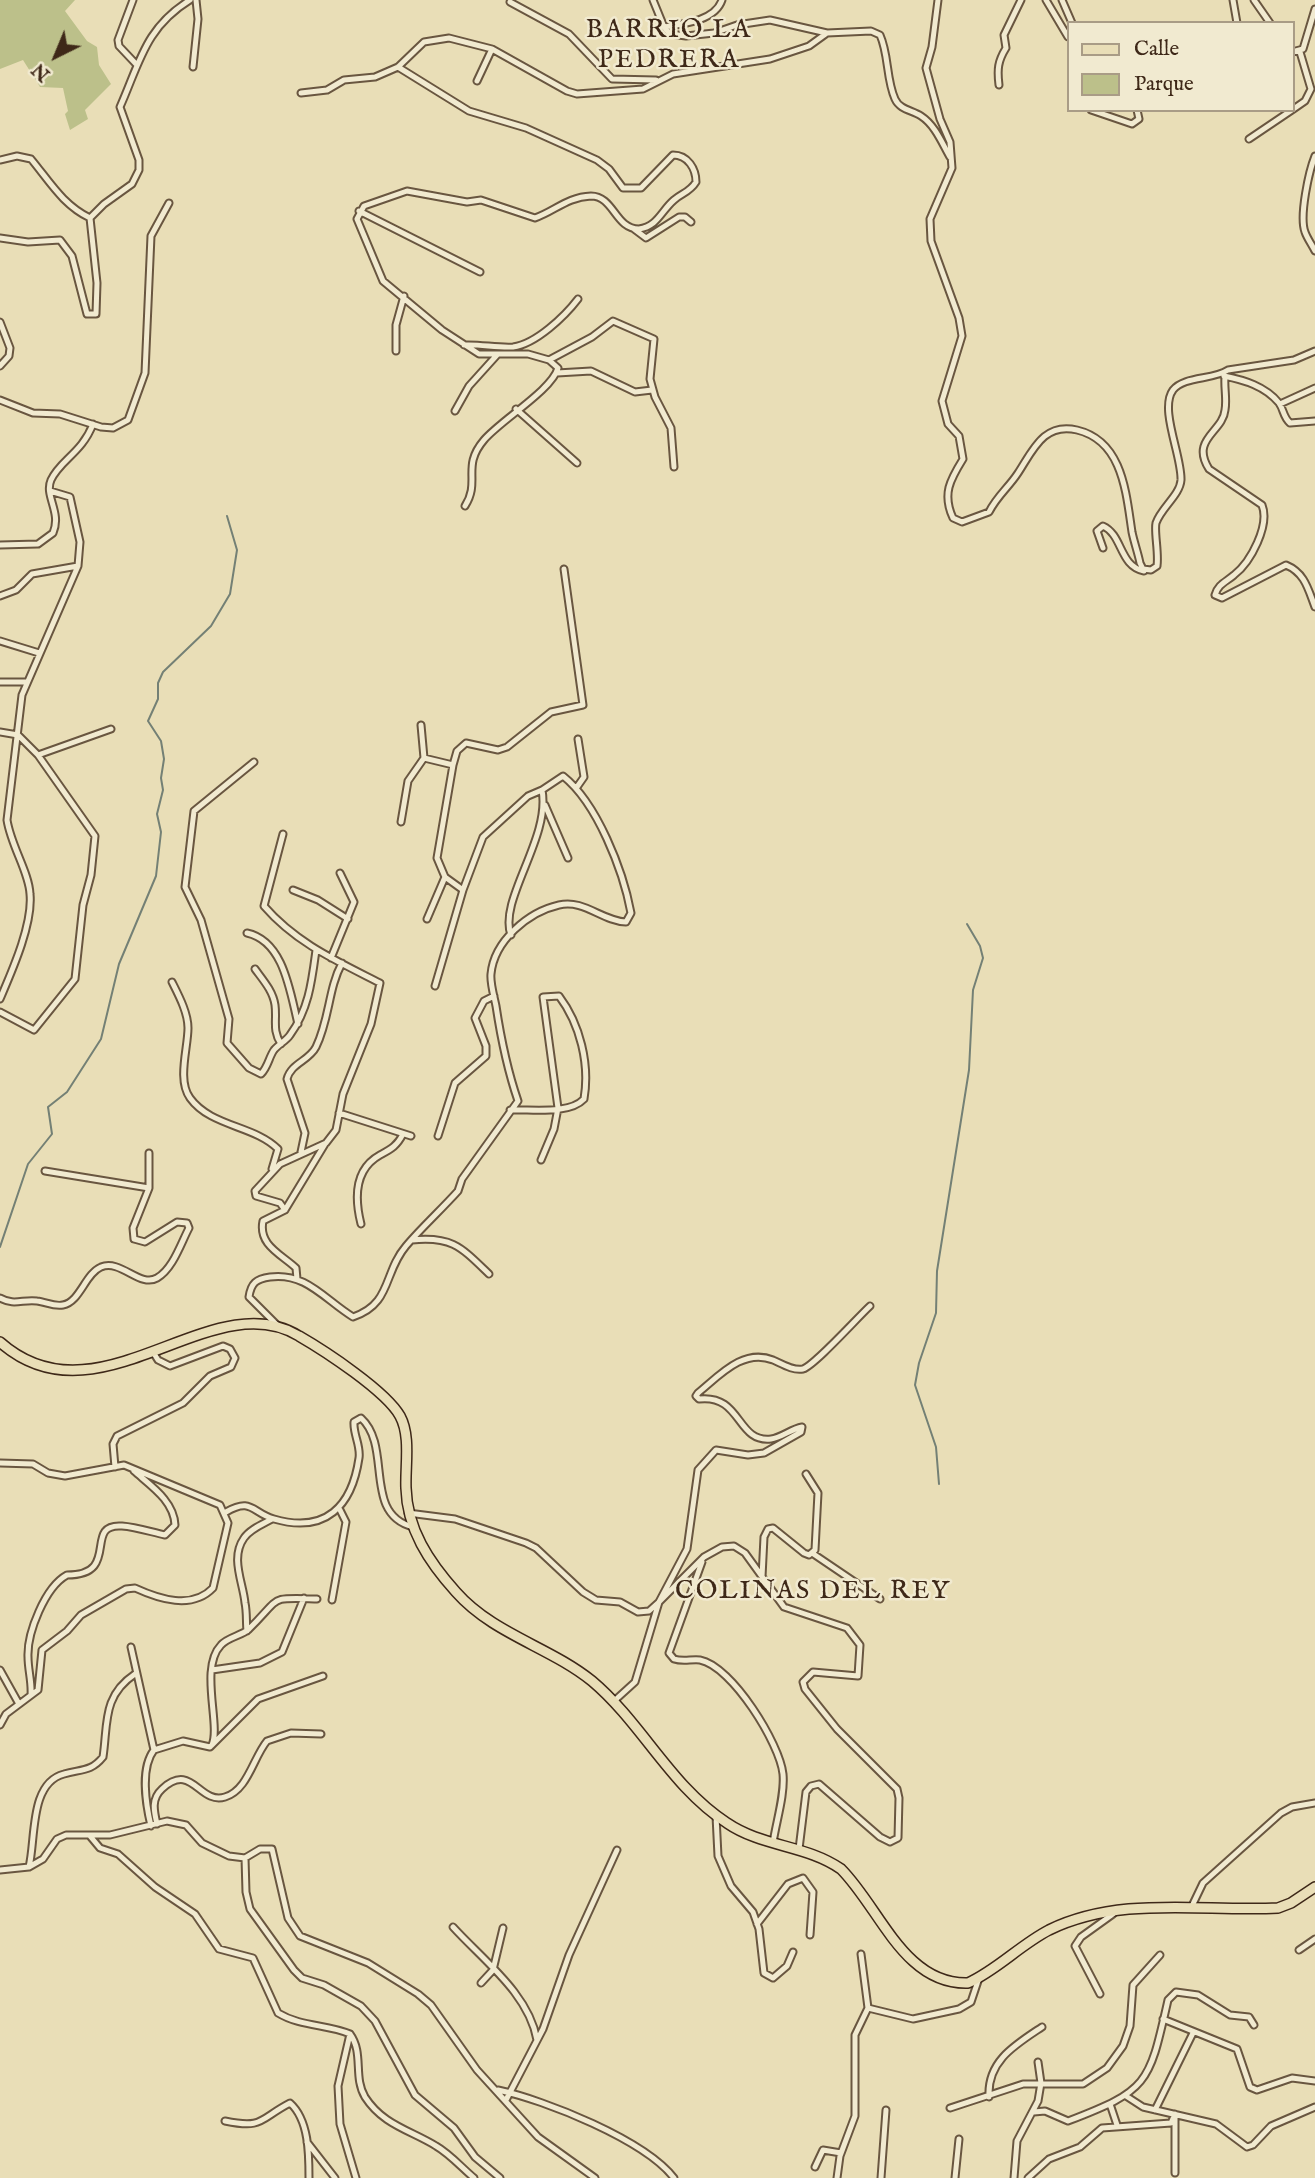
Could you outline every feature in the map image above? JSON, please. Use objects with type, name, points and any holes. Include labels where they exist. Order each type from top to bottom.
[{"type":"main road","points":[[0,1342],[27,1361],[57,1369],[90,1370],[230,1326],[278,1326],[298,1335],[387,1397],[401,1418],[406,1441],[408,1513],[434,1567],[459,1596],[496,1627],[590,1680],[614,1702],[689,1792],[716,1816],[744,1833],[827,1859],[841,1869],[911,1959],[931,1977],[956,1983],[979,1978],[1050,1930],[1117,1911],[1192,1906],[1278,1908],[1315,1887]]},
{"type":"street","points":[[133,0],[118,40],[119,46],[136,64]]},
{"type":"street","points":[[0,238],[28,242],[60,240],[72,256],[87,314],[96,314],[90,219],[104,204],[132,184],[139,170],[139,160],[120,107],[136,64],[157,27],[191,0]]},
{"type":"street","points":[[193,67],[198,19],[196,0]]},
{"type":"street","points":[[653,0],[664,27],[670,34],[686,36],[771,20],[827,33],[871,31],[880,35],[894,98],[899,106],[922,117],[932,127],[951,159]]},
{"type":"street","points":[[664,27],[706,17],[721,3],[714,0]]},
{"type":"street","points":[[938,0],[932,47],[926,68],[940,120],[950,142],[952,169],[930,219],[931,241],[959,318],[962,336],[942,401],[948,424],[959,436],[963,459],[947,485],[947,506],[953,518],[962,522],[989,512],[998,494],[1016,476],[1035,444],[1048,433],[1057,428],[1087,432],[1103,441],[1122,478],[1140,563],[1143,569],[1151,570]]},
{"type":"street","points":[[999,85],[997,70],[999,58],[1006,48],[1004,35],[1021,0]]},
{"type":"street","points":[[1046,0],[1066,34]]},
{"type":"street","points":[[1062,0],[1071,21]]},
{"type":"street","points":[[1233,0],[1237,21]]},
{"type":"street","points":[[1254,0],[1269,21]]},
{"type":"street","points":[[510,2],[569,34],[612,79],[659,80]]},
{"type":"street","points":[[1294,109],[1305,101],[1311,89],[1300,52],[1315,9]]},
{"type":"street","points":[[301,93],[327,90],[344,80],[375,77],[398,67],[424,42],[434,38],[464,40],[492,49],[567,91],[578,93],[643,89],[673,74],[770,59],[815,43],[827,33]]},
{"type":"street","points":[[477,81],[492,49]]},
{"type":"street","points":[[1294,52],[1300,52]]},
{"type":"street","points":[[398,67],[469,111],[526,128],[597,160],[609,169],[623,188],[641,188],[673,155],[685,158],[696,174],[693,187],[672,202],[652,224],[634,229]]},
{"type":"street","points":[[1097,112],[1136,124],[1139,119],[1137,112]]},
{"type":"street","points":[[1249,139],[1289,112]]},
{"type":"street","points":[[0,160],[17,156],[31,159],[53,190],[78,213],[90,219]]},
{"type":"street","points":[[1315,156],[1306,176],[1309,187],[1303,212],[1305,232],[1315,251]]},
{"type":"street","points":[[557,373],[555,363],[549,360],[514,352],[480,354],[442,330],[404,296],[389,287],[374,264],[357,219],[359,211],[364,206],[407,191],[467,202],[481,201],[535,218],[559,203],[595,196],[602,198],[624,225],[646,238],[679,217],[685,217],[691,222]]},
{"type":"street","points":[[0,400],[33,413],[60,414],[101,427],[121,425],[128,420],[141,390],[148,335],[151,236],[169,203]]},
{"type":"street","points":[[359,211],[480,272]]},
{"type":"street","points":[[396,351],[396,325],[404,296]]},
{"type":"street","points":[[464,345],[514,347],[527,342],[562,316],[578,299]]},
{"type":"street","points":[[549,360],[592,337],[613,321],[628,325],[654,339],[650,363],[652,390],[671,428],[674,467]]},
{"type":"street","points":[[0,322],[10,348],[9,356],[0,366]]},
{"type":"street","points":[[480,354],[482,344]]},
{"type":"street","points":[[1315,351],[1294,360],[1228,370],[1223,376],[1226,412],[1208,437],[1203,454],[1209,469],[1262,505],[1266,514],[1246,561],[1236,574],[1220,585],[1215,595],[1222,598],[1286,565],[1296,569],[1304,578],[1315,607]]},
{"type":"street","points":[[455,411],[469,386],[497,354]]},
{"type":"street","points":[[465,506],[473,490],[471,460],[474,453],[516,409],[557,373],[591,371],[635,392],[652,390]]},
{"type":"street","points":[[1103,548],[1097,531],[1103,526],[1111,531],[1130,565],[1142,571],[1157,566],[1159,550],[1156,524],[1181,482],[1178,447],[1167,409],[1169,399],[1179,385],[1223,376],[1247,380],[1280,404],[1284,418],[1290,423],[1315,421]]},
{"type":"street","points":[[1280,404],[1315,388]]},
{"type":"street","points":[[516,409],[577,463]]},
{"type":"street","points":[[0,545],[38,544],[52,533],[57,512],[50,491],[51,478],[82,448],[93,424]]},
{"type":"street","points":[[0,999],[18,951],[31,895],[10,840],[7,820],[27,682],[78,566],[80,542],[70,498],[50,491]]},
{"type":"street","points":[[0,596],[16,590],[32,574],[78,566]]},
{"type":"street","points":[[463,890],[444,877],[437,858],[457,751],[466,743],[498,750],[551,712],[583,705],[564,569]]},
{"type":"street","points":[[0,641],[39,653]]},
{"type":"street","points":[[0,682],[27,682]]},
{"type":"street","points":[[401,822],[408,781],[424,758],[421,725]]},
{"type":"street","points":[[38,755],[111,729]]},
{"type":"street","points":[[0,732],[18,735],[38,755],[95,836],[91,875],[83,905],[75,979],[34,1030],[0,1012]]},
{"type":"street","points":[[577,787],[584,777],[578,739]]},
{"type":"street","points":[[424,758],[453,765]]},
{"type":"street","points":[[254,762],[194,811],[185,887],[201,920],[222,993],[229,1019],[227,1043],[249,1068],[261,1074],[268,1067],[273,1051],[298,1024],[311,988],[316,950]]},
{"type":"street","points":[[278,1326],[249,1297],[251,1287],[258,1279],[275,1276],[297,1279],[318,1289],[353,1317],[366,1312],[378,1302],[395,1263],[412,1240],[458,1191],[462,1179],[518,1101],[506,1067],[490,975],[500,945],[529,917],[561,904],[585,906],[610,921],[626,922],[631,913],[604,834],[577,787],[563,776],[528,796],[483,837],[463,890],[435,986]]},
{"type":"street","points":[[542,790],[545,805],[568,858]]},
{"type":"street","points":[[511,935],[507,925],[542,824],[545,805]]},
{"type":"street","points":[[284,834],[264,906],[294,936],[380,983],[371,1024],[339,1113],[336,1130],[285,1210],[263,1221],[261,1230],[264,1241],[296,1268],[297,1279]]},
{"type":"street","points":[[331,957],[355,902],[340,873]]},
{"type":"street","points":[[427,919],[444,877]]},
{"type":"street","points":[[293,890],[318,900],[348,919]]},
{"type":"street","points":[[247,933],[261,936],[276,953],[298,1024]]},
{"type":"street","points":[[300,1153],[305,1133],[287,1079],[292,1068],[316,1046],[330,1010],[333,979],[342,963]]},
{"type":"street","points":[[255,969],[272,995],[275,1008],[274,1030],[281,1044]]},
{"type":"street","points":[[172,982],[181,999],[188,1027],[185,1058],[188,1096],[211,1116],[265,1135],[278,1149],[271,1172]]},
{"type":"street","points":[[510,1110],[558,1108],[580,1103],[584,1098],[588,1078],[569,1009],[559,996],[553,994],[543,997],[558,1108],[554,1129],[541,1160]]},
{"type":"street","points":[[438,1136],[455,1083],[482,1063],[486,1056],[486,1046],[475,1018],[484,1000],[494,996]]},
{"type":"street","points":[[339,1113],[411,1136]]},
{"type":"street","points":[[361,1224],[354,1200],[358,1186],[370,1163],[398,1144],[403,1133]]},
{"type":"street","points":[[285,1210],[280,1203],[256,1196],[255,1191],[271,1172],[300,1153],[326,1143]]},
{"type":"street","points":[[0,1298],[20,1304],[35,1300],[61,1306],[69,1303],[101,1267],[112,1265],[146,1280],[155,1280],[166,1272],[189,1228],[187,1223],[177,1222],[145,1242],[134,1239],[133,1228],[149,1188],[149,1153]]},
{"type":"street","points":[[45,1171],[149,1188]]},
{"type":"street","points":[[412,1240],[438,1238],[453,1243],[489,1274]]},
{"type":"street","points":[[614,1702],[635,1682],[659,1602],[687,1549],[698,1470],[705,1459],[716,1450],[748,1455],[764,1453],[802,1432],[802,1427],[772,1439],[760,1437],[749,1432],[727,1403],[712,1398],[699,1399],[696,1396],[733,1364],[751,1357],[768,1358],[791,1368],[803,1369],[814,1362],[870,1306]]},
{"type":"street","points":[[115,1467],[113,1444],[117,1436],[183,1403],[210,1376],[232,1367],[235,1358],[230,1349],[223,1346],[170,1366],[158,1360],[153,1352]]},
{"type":"street","points":[[247,1632],[245,1602],[237,1564],[244,1537],[272,1519],[321,1520],[340,1510],[347,1500],[360,1456],[353,1430],[354,1422],[361,1418],[372,1433],[381,1488],[388,1510],[401,1524],[413,1527]]},
{"type":"street","points":[[0,1463],[33,1464],[48,1472],[65,1476],[129,1466],[220,1505],[226,1512],[228,1523],[213,1587],[208,1593],[179,1601],[164,1600],[135,1588],[95,1605],[42,1650],[38,1689],[6,1714],[0,1725]]},
{"type":"street","points":[[31,1695],[27,1656],[30,1635],[50,1590],[67,1575],[85,1575],[91,1572],[99,1555],[103,1534],[109,1528],[121,1525],[165,1535],[175,1525],[174,1515],[167,1502],[129,1466]]},
{"type":"street","points":[[806,1474],[818,1493],[815,1550],[812,1553]]},
{"type":"street","points":[[226,1512],[237,1506],[251,1505],[272,1519]]},
{"type":"street","points":[[332,1600],[346,1522],[340,1510]]},
{"type":"street","points":[[408,1513],[455,1519],[526,1543],[536,1548],[583,1592],[596,1600],[620,1602],[639,1612],[649,1611],[704,1558],[722,1547],[734,1546],[746,1553],[784,1607],[847,1628],[860,1645],[858,1676],[813,1672],[803,1682],[804,1689],[837,1729],[887,1777],[899,1798],[898,1838],[890,1842],[826,1787],[819,1784],[811,1786],[804,1801],[799,1849]]},
{"type":"street","points":[[762,1577],[764,1537],[768,1530],[773,1528],[804,1553],[812,1553],[880,1599]]},
{"type":"street","points":[[704,1558],[669,1653],[682,1662],[701,1660],[754,1707],[781,1765],[783,1778],[773,1843]]},
{"type":"street","points":[[210,1747],[215,1738],[211,1704],[212,1670],[216,1652],[222,1643],[247,1632],[274,1601],[283,1597],[317,1599]]},
{"type":"street","points":[[212,1670],[260,1663],[282,1652],[304,1598]]},
{"type":"street","points":[[131,1647],[154,1750],[147,1765],[146,1807],[154,1825]]},
{"type":"street","points":[[0,1670],[19,1704]]},
{"type":"street","points":[[29,1867],[41,1793],[50,1780],[64,1773],[92,1769],[103,1757],[106,1712],[113,1698],[135,1674]]},
{"type":"street","points":[[210,1747],[258,1699],[323,1676]]},
{"type":"street","points":[[154,1825],[153,1807],[157,1793],[167,1784],[177,1779],[187,1780],[212,1797],[224,1797],[244,1782],[267,1741],[291,1733],[321,1734]]},
{"type":"street","points":[[154,1750],[183,1741],[210,1747]]},
{"type":"street","points":[[1192,1906],[1203,1883],[1281,1813],[1292,1807],[1315,1803]]},
{"type":"street","points":[[716,1816],[718,1856],[732,1886],[753,1912],[764,1973],[768,1977],[780,1974],[793,1952]]},
{"type":"street","points":[[0,1870],[29,1867],[43,1859],[57,1839],[66,1835],[90,1836],[167,1821],[186,1825],[202,1843],[229,1856],[245,1858],[260,1849],[272,1849],[288,1918],[300,1937],[368,1963],[418,1994],[431,2005],[477,2070],[538,2137],[596,2178]]},
{"type":"street","points":[[90,1836],[100,1848],[118,1854],[155,1886],[195,1914],[219,1949],[253,1958],[278,2013],[313,2027],[337,2029],[350,2034],[357,2050],[358,2081],[373,2108],[398,2129],[438,2147],[474,2178]]},
{"type":"street","points":[[506,2100],[537,2040],[569,1955],[617,1850]]},
{"type":"street","points":[[245,1858],[246,1892],[250,1909],[294,1970],[302,1978],[324,1985],[361,2006],[375,2021],[415,2095],[454,2128],[475,2157],[500,2178]]},
{"type":"street","points":[[757,1924],[788,1885],[803,1878],[813,1892],[810,1935]]},
{"type":"street","points":[[1100,1994],[1075,1946],[1081,1937],[1117,1911]]},
{"type":"street","points":[[453,1927],[529,2011],[537,2040]]},
{"type":"street","points":[[481,1983],[493,1970],[503,1928]]},
{"type":"street","points":[[1299,1950],[1315,1939]]},
{"type":"street","points":[[837,2178],[841,2153],[855,2116],[855,2035],[868,2008],[861,1954]]},
{"type":"street","points":[[950,2108],[1023,2084],[1083,2084],[1107,2068],[1123,2046],[1130,2026],[1133,1985],[1160,1955]]},
{"type":"street","points":[[868,2008],[913,2019],[959,2010],[971,2001],[979,1978]]},
{"type":"street","points":[[1034,2112],[1045,2111],[1068,2122],[1126,2096],[1150,2070],[1168,2000],[1180,1991],[1210,2000],[1230,2015],[1249,2017],[1254,2025]]},
{"type":"street","points":[[1163,2020],[1237,2049],[1250,2087],[1256,2090],[1292,2078],[1315,2081]]},
{"type":"street","points":[[989,2097],[995,2065],[1011,2048],[1042,2027]]},
{"type":"street","points":[[1155,2110],[1193,2033]]},
{"type":"street","points":[[350,2034],[338,2086],[340,2124],[356,2178]]},
{"type":"street","points":[[1014,2178],[1017,2141],[1034,2112],[1041,2082],[1038,2062]]},
{"type":"street","points":[[496,2090],[591,2121],[650,2155],[674,2178]]},
{"type":"street","points":[[1126,2096],[1134,2104],[1216,2124],[1247,2147],[1253,2145],[1271,2126],[1315,2107]]},
{"type":"street","points":[[225,2121],[246,2126],[260,2123],[290,2103],[302,2123],[307,2142],[309,2178]]},
{"type":"street","points":[[1110,2104],[1117,2125]]},
{"type":"street","points":[[881,2178],[886,2110]]},
{"type":"street","points":[[1028,2178],[1049,2159],[1080,2147],[1102,2128],[1171,2123],[1175,2114]]},
{"type":"street","points":[[1175,2114],[1175,2173]]},
{"type":"street","points":[[955,2178],[959,2139]]},
{"type":"street","points":[[307,2142],[335,2178]]},
{"type":"street","points":[[815,2167],[823,2150],[841,2153]]},
{"type":"green space","points":[[0,0],[75,0],[65,11],[87,41],[97,47],[99,65],[111,84],[85,110],[88,119],[70,130],[65,114],[68,111],[63,88],[40,87],[23,60],[0,69]]},
{"type":"waterway","points":[[0,1247],[28,1164],[52,1134],[48,1107],[67,1092],[101,1039],[119,964],[156,876],[161,832],[157,814],[163,790],[161,778],[164,759],[161,741],[148,721],[158,699],[158,683],[163,672],[211,626],[230,594],[237,550],[227,516]]},
{"type":"waterway","points":[[939,1484],[936,1447],[915,1385],[919,1363],[936,1313],[937,1271],[969,1070],[973,990],[983,958],[980,946],[967,924]]},
{"type":"district","name":"BARRIO LA PEDRERA","points":[[669,47]]},
{"type":"district","name":"COLINAS DEL REY","points":[[813,1593]]}]
